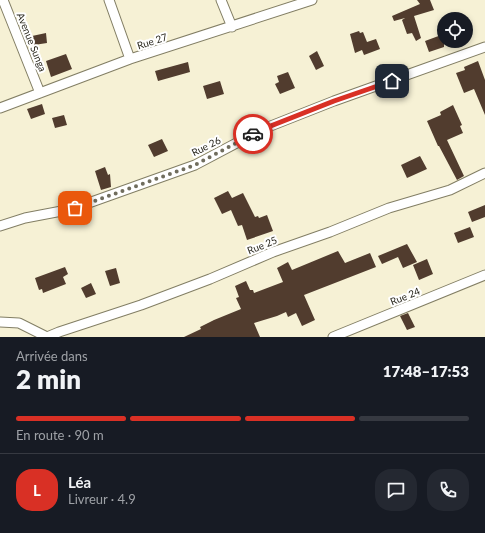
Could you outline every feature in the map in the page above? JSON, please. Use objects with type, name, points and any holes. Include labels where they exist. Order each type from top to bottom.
[{"type":"street","name":"Avenue Sunga","points":[[3,0],[40,93]]},
{"type":"street","points":[[109,0],[130,59]]},
{"type":"street","points":[[221,0],[232,27]]},
{"type":"street","name":"Rue 27","points":[[0,108],[130,59],[312,0]]},
{"type":"street","name":"Rue 26","points":[[0,226],[25,218],[67,210],[83,205],[195,165],[263,129],[334,101],[485,48]]},
{"type":"street","name":"Rue 25","points":[[47,337],[141,305],[273,252],[330,232],[389,208],[450,190],[485,173]]},
{"type":"street","name":"Rue 24","points":[[333,337],[485,275]]},
{"type":"street","points":[[0,322],[19,323],[47,337]]},
{"type":"building","points":[[417,0],[430,0],[434,10],[414,16],[421,38],[416,41],[412,33],[407,34],[402,20],[405,18],[394,21],[392,16],[420,4]]},
{"type":"building","points":[[359,31],[360,33],[363,32],[367,42],[376,39],[380,49],[364,55],[362,50],[355,53],[350,34]]},
{"type":"building","points":[[46,33],[47,43],[34,45],[32,36]]},
{"type":"building","points":[[437,37],[437,48],[441,48],[429,52],[425,41]]},
{"type":"building","points":[[317,51],[324,66],[316,70],[309,56]]},
{"type":"building","points":[[66,54],[72,69],[51,77],[46,61]]},
{"type":"building","points":[[478,61],[485,80],[485,115],[474,89],[464,93],[456,73],[465,70],[464,67]]},
{"type":"building","points":[[188,62],[190,72],[158,81],[155,71]]},
{"type":"building","points":[[288,72],[295,88],[280,94],[275,84],[279,82],[277,76]]},
{"type":"building","points":[[220,81],[224,94],[207,99],[203,86]]},
{"type":"building","points":[[42,104],[45,114],[31,119],[27,109]]},
{"type":"building","points":[[453,105],[462,125],[460,126],[463,133],[447,140],[464,176],[457,180],[438,146],[427,121],[441,115],[440,112]]},
{"type":"building","points":[[64,115],[67,125],[55,128],[52,118]]},
{"type":"building","points":[[162,139],[168,151],[154,157],[148,145]]},
{"type":"building","points":[[420,156],[427,169],[407,178],[401,165]]},
{"type":"building","points":[[105,167],[108,175],[110,174],[111,187],[101,190],[95,171]]},
{"type":"building","points":[[228,191],[232,198],[243,193],[255,217],[258,216],[259,218],[267,215],[273,231],[247,240],[242,225],[238,226],[231,210],[222,214],[214,198]]},
{"type":"building","points":[[485,205],[485,217],[472,222],[468,212]]},
{"type":"building","points":[[470,227],[474,237],[458,243],[454,233]]},
{"type":"building","points":[[407,244],[417,262],[403,268],[398,257],[382,264],[378,256]]},
{"type":"building","points":[[338,251],[345,263],[370,253],[376,267],[304,295],[315,320],[302,326],[296,313],[288,317],[286,312],[254,323],[260,337],[184,337],[201,329],[200,327],[214,320],[241,309],[236,298],[239,297],[235,286],[246,281],[250,290],[253,290],[254,293],[283,282],[277,268],[288,262],[292,270]]},
{"type":"building","points":[[427,259],[433,274],[419,280],[413,265]]},
{"type":"building","points":[[65,267],[68,274],[63,277],[66,284],[43,293],[42,289],[39,290],[35,278]]},
{"type":"building","points":[[116,268],[120,283],[110,286],[105,271]]},
{"type":"building","points":[[91,283],[96,294],[86,298],[81,288]]},
{"type":"building","points":[[408,313],[415,327],[407,330],[400,316]]},
{"type":"way so far","points":[[75,208],[195,165],[253,134]]},
{"type":"route","points":[[253,134],[334,101],[392,81]]}]
